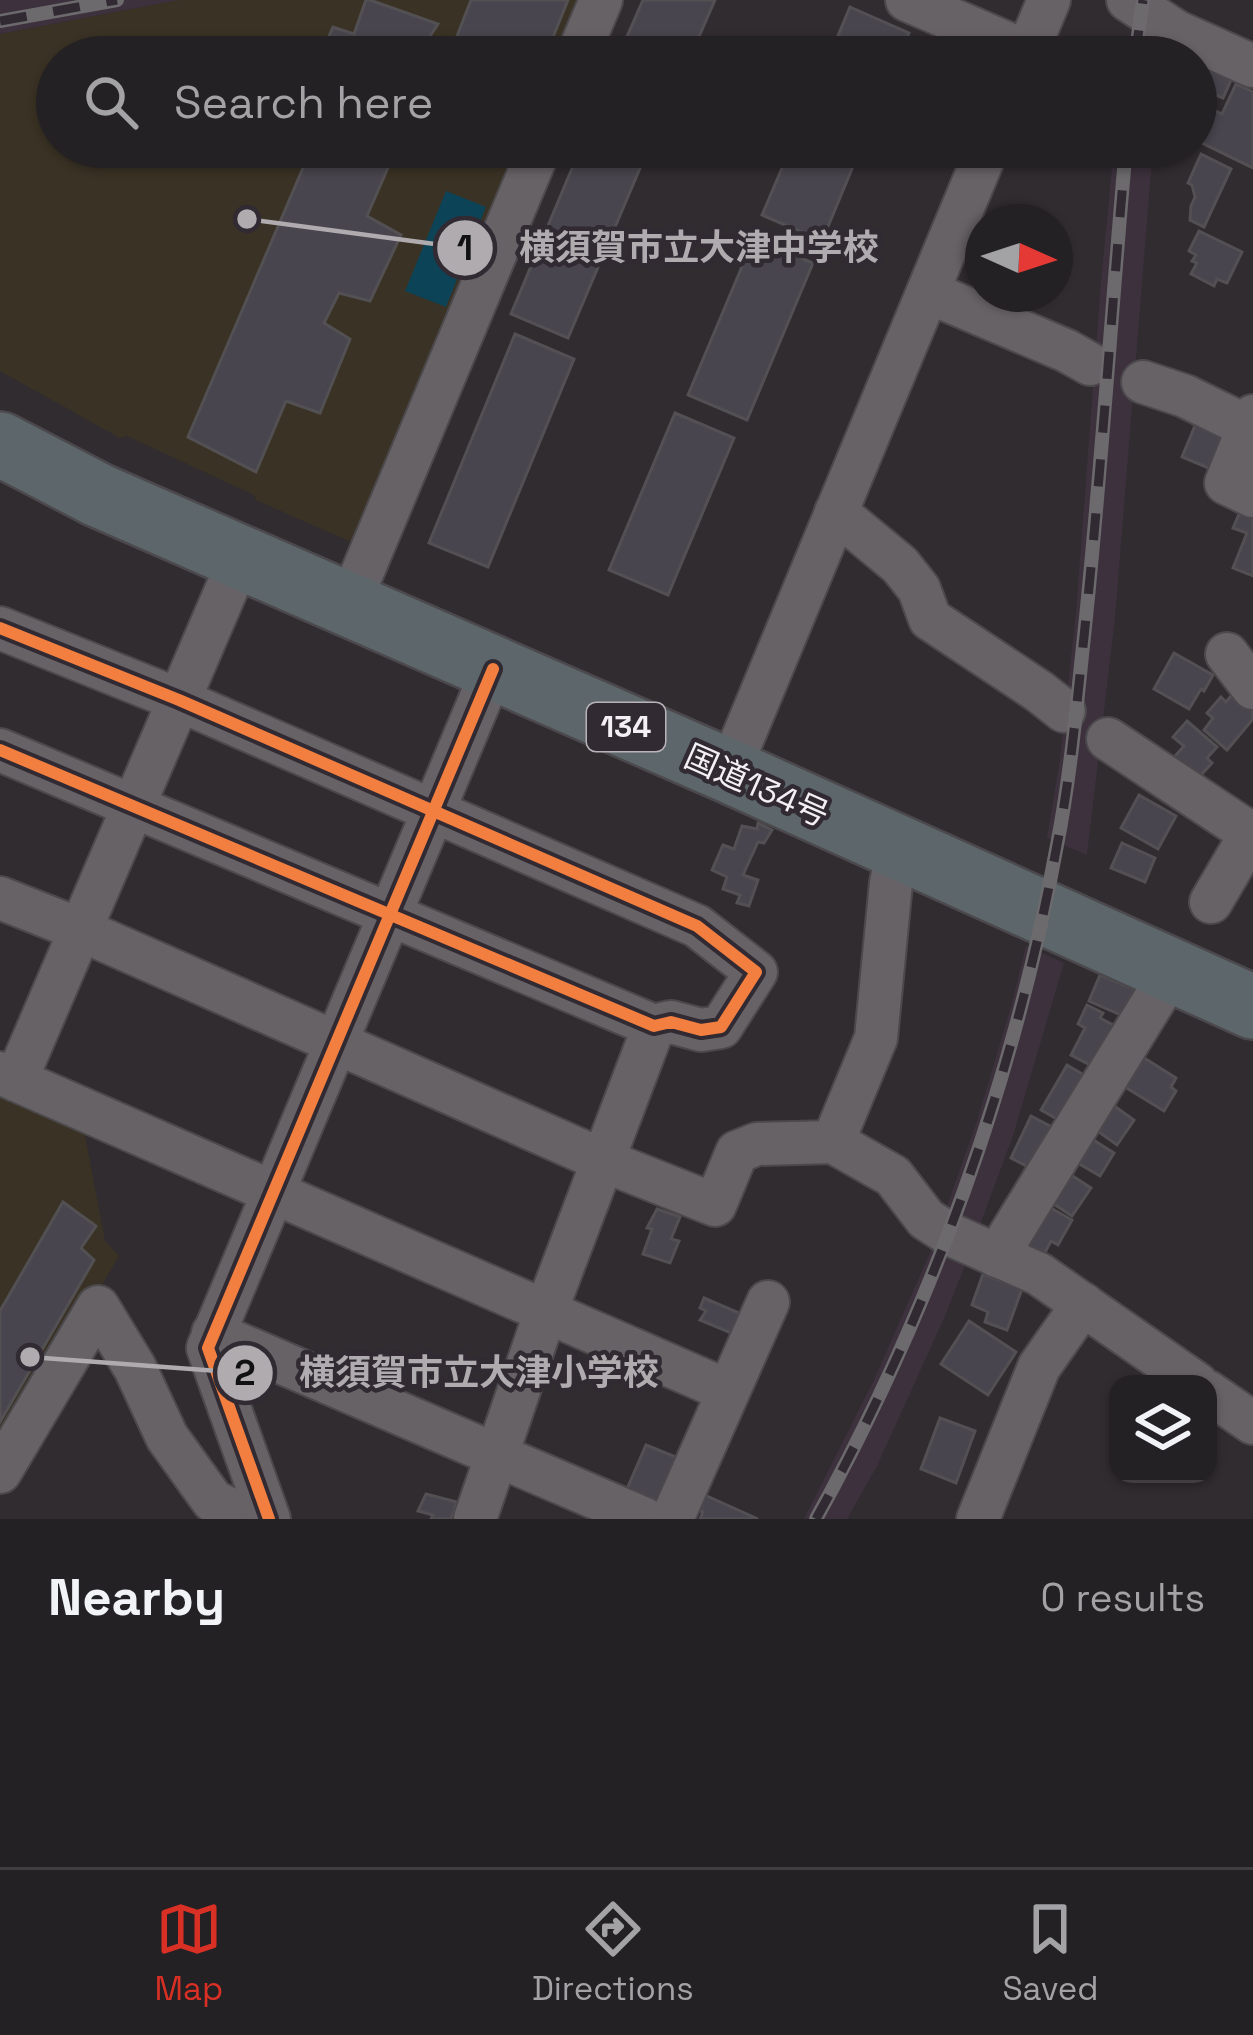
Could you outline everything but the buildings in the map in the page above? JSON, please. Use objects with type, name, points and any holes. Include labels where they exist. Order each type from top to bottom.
[{"type":"highway","name":"国道134号","points":[[0,408],[109,465],[360,578],[735,757],[898,848],[1253,1006]]},
{"type":"highway","name":"国道134号","points":[[0,444],[98,495],[493,669],[735,757],[1253,967]]},
{"type":"street","points":[[586,36],[601,0]]},
{"type":"street","points":[[907,0],[986,36]]},
{"type":"street","points":[[1034,36],[1049,0]]},
{"type":"street","points":[[1128,0],[1179,16],[1209,36]]},
{"type":"street","points":[[1217,42],[1253,66]]},
{"type":"street","points":[[360,578],[531,168]]},
{"type":"street","points":[[735,757],[979,168]]},
{"type":"street","points":[[928,292],[1090,364]]},
{"type":"street","points":[[1143,382],[1252,422],[1226,483],[1253,496]]},
{"type":"street","points":[[836,512],[900,566],[919,589],[930,619],[1064,711]]},
{"type":"street","points":[[240,558],[81,930],[8,1076],[728,1391]]},
{"type":"street","points":[[0,628],[179,700],[697,926],[757,972],[721,1027],[701,1030],[670,1022],[654,1026],[0,750]]},
{"type":"street","points":[[1227,654],[1253,688]]},
{"type":"street","points":[[269,1519],[208,1348],[493,669]]},
{"type":"street","points":[[1108,739],[1252,833],[1211,902]]},
{"type":"street","points":[[833,1142],[876,1038],[898,848]]},
{"type":"street","points":[[0,898],[715,1205],[737,1151],[757,1144],[833,1142],[892,1176],[926,1219],[961,1242],[1040,1274],[1184,1375]]},
{"type":"street","points":[[997,1256],[1172,971]]},
{"type":"street","points":[[475,1519],[546,1311],[654,1026]]},
{"type":"street","points":[[672,1519],[768,1302]]},
{"type":"street","points":[[978,1519],[1039,1366],[1083,1304]]},
{"type":"street","points":[[0,1472],[98,1307],[135,1368],[167,1437],[213,1501],[250,1519]]},
{"type":"street","points":[[213,1334],[645,1519]]},
{"type":"street","points":[[1217,1398],[1253,1423]]},
{"type":"shaded area","points":[[0,0],[180,0],[0,34]]},
{"type":"shaded area","points":[[180,0],[585,0],[570,36],[36,36],[36,168],[515,168],[358,545],[127,436],[120,438],[0,371],[0,34]]},
{"type":"shaded area","points":[[1112,168],[1151,168],[1115,618],[1087,855],[1047,838],[1076,612]]},
{"type":"shaded area","points":[[1026,946],[1064,963],[1013,1136],[974,1241],[941,1223],[977,1121]]},
{"type":"shaded area","points":[[0,1084],[83,1125],[105,1241],[119,1256],[0,1457]]},
{"type":"shaded area","points":[[937,1237],[970,1253],[877,1466],[847,1519],[804,1519],[873,1382]]},
{"type":"water","points":[[446,191],[486,207],[446,307],[405,291]]},
{"type":"railway","points":[[0,21],[117,0]]},
{"type":"railway","points":[[1138,36],[1143,0]]},
{"type":"railway","points":[[816,1519],[897,1358],[964,1191],[1018,1020],[1039,933],[1062,820],[1075,721],[1124,168]]},
{"type":"cycle path","points":[[0,628],[179,700],[697,926],[756,972],[721,1027],[701,1030],[671,1022],[654,1026],[0,750]]},
{"type":"cycle path","points":[[269,1519],[208,1348],[493,669]]},
{"type":"place","name":"横須賀市立大津中学校","points":[[247,219]]},
{"type":"place","name":"横須賀市立大津小学校","points":[[30,1357]]}]
